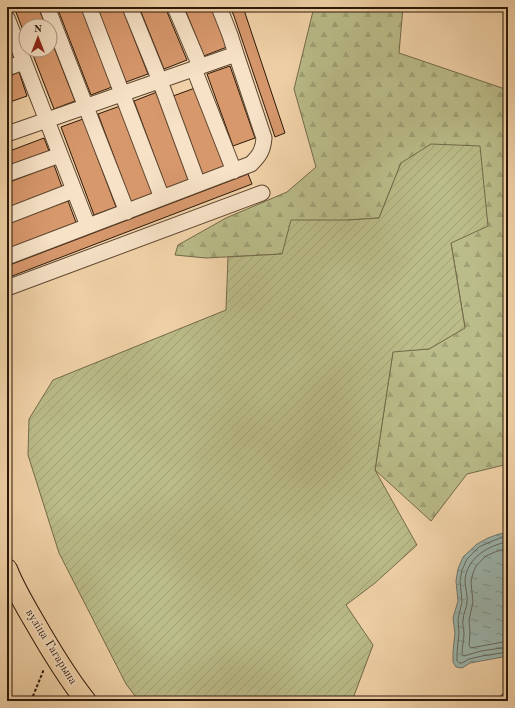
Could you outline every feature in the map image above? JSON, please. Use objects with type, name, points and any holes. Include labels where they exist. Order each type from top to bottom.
[{"type":"main road","name":"вуліца Гагарына","points":[[7,569],[27,610],[47,644],[86,701]]},
{"type":"lane","points":[[47,7],[127,212]]},
{"type":"lane","points":[[90,7],[162,198]]},
{"type":"lane","points":[[130,7],[160,81],[198,184]]},
{"type":"lane","points":[[175,7],[234,171]]},
{"type":"lane","points":[[7,257],[234,171],[251,164],[259,156],[263,147],[264,138],[230,35],[219,7]]},
{"type":"lane","points":[[8,23],[88,226]]},
{"type":"lane","points":[[7,134],[236,54]]},
{"type":"lane","points":[[7,68],[24,62]]},
{"type":"lane","points":[[7,174],[60,154]]},
{"type":"lane","points":[[7,216],[74,190]]},
{"type":"lane","points":[[7,288],[262,193]]},
{"type":"path","points":[[31,701],[46,664]]},
{"type":"green space","points":[[314,7],[403,7],[399,53],[508,90],[508,464],[467,474],[431,521],[375,470],[393,351],[429,349],[465,327],[451,243],[401,163],[379,218],[348,220],[282,254],[206,258],[175,255],[178,245],[226,218],[287,192],[316,167],[294,89]]},
{"type":"green space","points":[[431,144],[480,146],[488,226],[451,243],[465,328],[429,349],[393,352],[375,470],[417,545],[375,583],[346,605],[373,645],[352,701],[139,701],[126,684],[59,553],[28,455],[29,419],[53,380],[226,310],[228,257],[282,254],[291,220],[348,220],[379,218],[401,163]]},
{"type":"water","points":[[508,533],[508,656],[470,663],[462,668],[456,667],[453,662],[455,633],[453,618],[458,601],[456,581],[458,569],[463,557],[477,544],[499,534]]},
{"type":"building","points":[[14,7],[38,7],[43,18],[18,18]]},
{"type":"building","points":[[57,7],[81,7],[112,87],[91,95]]},
{"type":"building","points":[[97,7],[122,7],[148,74],[126,82]]},
{"type":"building","points":[[139,7],[165,7],[187,60],[164,69]]},
{"type":"building","points":[[184,7],[211,7],[227,47],[204,56]]},
{"type":"building","points":[[230,7],[243,7],[285,133],[275,137],[234,16]]},
{"type":"building","points":[[7,47],[11,58],[7,60]]},
{"type":"building","points":[[58,57],[75,101],[54,109],[34,58]]},
{"type":"building","points":[[230,66],[255,138],[233,146],[207,74]]},
{"type":"building","points":[[19,72],[27,96],[7,103],[7,77]]},
{"type":"building","points":[[195,88],[225,168],[203,176],[173,96]]},
{"type":"building","points":[[157,92],[190,182],[167,190],[134,101]]},
{"type":"building","points":[[120,106],[153,194],[131,202],[98,114]]},
{"type":"building","points":[[83,119],[116,207],[94,215],[61,127]]},
{"type":"building","points":[[44,138],[49,151],[7,166],[7,152]]},
{"type":"building","points":[[54,165],[62,187],[7,208],[7,183]]},
{"type":"building","points":[[248,174],[252,184],[7,278],[7,266]]},
{"type":"building","points":[[68,201],[77,225],[7,250],[7,223]]}]
